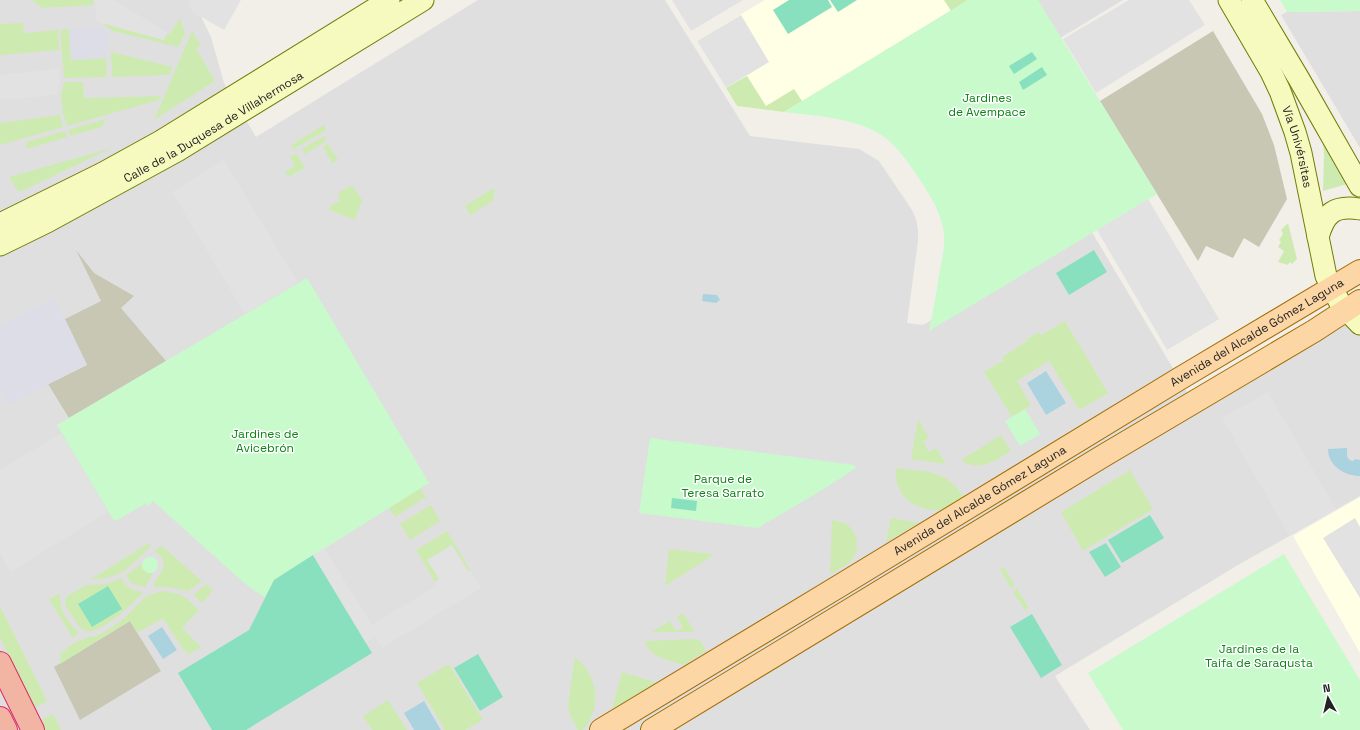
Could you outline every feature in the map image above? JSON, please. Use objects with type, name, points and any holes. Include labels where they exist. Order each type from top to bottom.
[{"type":"highway","points":[[0,663],[33,730]]},
{"type":"highway","points":[[0,718],[6,730]]},
{"type":"main road","name":"Calle de la Duquesa de Villahermosa","points":[[0,224],[103,173],[161,141],[389,0]]},
{"type":"main road","name":"Calle de la Duquesa de Villahermosa","points":[[0,245],[47,222],[177,151],[423,0]]},
{"type":"main road","name":"Vía Univérsitas","points":[[1229,0],[1272,72],[1288,111],[1301,153],[1324,269],[1347,305]]},
{"type":"main road","name":"Vía Univérsitas","points":[[1252,0],[1360,186]]},
{"type":"main road","points":[[1318,237],[1324,220],[1330,213],[1342,208],[1360,209]]},
{"type":"main road","name":"Avenida del Alcalde Gómez Laguna","points":[[652,730],[1103,456],[1314,331],[1347,305],[1360,271]]},
{"type":"main road","name":"Avenida del Alcalde Gómez Laguna","points":[[600,730],[1347,305]]},
{"type":"shaded area","points":[[0,0],[193,0],[211,37],[224,83],[256,137],[478,0],[665,0],[750,136],[859,149],[879,161],[912,210],[916,219],[918,230],[918,241],[907,323],[923,325],[1089,227],[1193,402],[1345,310],[1360,322],[1360,496],[1238,565],[1055,676],[1090,730],[0,730]]},
{"type":"shaded area","points":[[95,0],[114,0],[168,33],[164,40],[102,23],[96,20]]},
{"type":"shaded area","points":[[189,0],[241,0],[224,30],[193,12]]},
{"type":"shaded area","points":[[672,0],[743,0],[691,31]]},
{"type":"shaded area","points":[[765,0],[968,0],[784,112],[737,106],[697,41]]},
{"type":"shaded area","points":[[1032,0],[1123,0],[1057,40]]},
{"type":"shaded area","points":[[1129,0],[1189,0],[1205,25],[1096,93],[1063,39]]},
{"type":"shaded area","points":[[1360,11],[1360,148],[1281,15],[1287,12]]},
{"type":"shaded area","points":[[741,15],[769,62],[726,88],[697,41]]},
{"type":"shaded area","points":[[100,26],[101,29],[110,33],[105,48],[106,58],[71,60],[69,28]]},
{"type":"shaded area","points":[[1213,31],[1262,114],[1274,145],[1287,199],[1259,247],[1244,238],[1233,258],[1206,246],[1198,261],[1100,101]]},
{"type":"shaded area","points":[[59,69],[60,81],[57,94],[12,100],[10,98],[0,100],[0,75]]},
{"type":"shaded area","points":[[224,160],[298,283],[245,314],[172,192]]},
{"type":"shaded area","points":[[1148,199],[1219,319],[1167,350],[1097,230]]},
{"type":"shaded area","points":[[76,250],[94,273],[134,296],[121,308],[166,361],[69,418],[48,384],[87,365],[65,319],[101,301]]},
{"type":"shaded area","points":[[54,297],[87,365],[7,405],[0,391],[0,325]]},
{"type":"shaded area","points":[[1268,392],[1336,509],[1289,535],[1222,418]]},
{"type":"shaded area","points":[[61,433],[108,512],[10,572],[0,552],[0,470]]},
{"type":"shaded area","points":[[1360,497],[1360,653],[1293,536]]},
{"type":"shaded area","points":[[1355,518],[1360,527],[1360,598],[1323,538]]},
{"type":"shaded area","points":[[452,545],[468,572],[471,571],[481,588],[382,648],[376,637],[366,643],[313,555],[324,548],[372,625],[437,585],[435,582],[439,579],[427,560]]},
{"type":"shaded area","points":[[130,621],[161,671],[80,720],[54,667]]},
{"type":"green space","points":[[31,0],[93,0],[93,5],[43,8]]},
{"type":"green space","points":[[789,0],[828,0],[832,7],[788,34],[773,10]]},
{"type":"green space","points":[[830,0],[857,0],[838,12]]},
{"type":"green space","points":[[944,0],[968,0],[951,11]]},
{"type":"green space","name":"Jardines de Avempace","points":[[968,0],[1038,0],[1157,194],[929,331],[943,256],[944,236],[942,222],[922,183],[898,150],[888,140],[877,133],[865,127],[839,119],[784,112]]},
{"type":"green space","points":[[1280,0],[1360,0],[1360,11],[1287,12]]},
{"type":"green space","points":[[180,18],[185,34],[178,47],[113,31],[102,23],[163,40],[168,33],[170,34]]},
{"type":"green space","points":[[23,23],[24,33],[58,30],[59,50],[0,55],[0,24]]},
{"type":"green space","points":[[69,29],[71,60],[106,58],[107,77],[64,78],[60,30]]},
{"type":"green space","points":[[192,31],[201,45],[196,48],[215,81],[154,120]]},
{"type":"green space","points":[[111,52],[173,67],[169,75],[112,77]]},
{"type":"green space","points":[[1032,52],[1037,59],[1014,74],[1009,66]]},
{"type":"green space","points":[[1042,67],[1047,75],[1023,90],[1019,82]]},
{"type":"green space","points":[[747,76],[766,106],[794,89],[802,101],[784,112],[737,106],[726,88]]},
{"type":"green space","points":[[64,82],[83,82],[84,98],[161,96],[159,100],[67,126],[63,113],[61,95]]},
{"type":"green space","points":[[60,115],[63,127],[0,145],[0,123]]},
{"type":"green space","points":[[106,119],[102,127],[70,136],[68,130]]},
{"type":"green space","points":[[324,125],[326,130],[294,149],[291,145]]},
{"type":"green space","points":[[65,131],[67,137],[27,149],[26,142]]},
{"type":"green space","points":[[324,136],[326,141],[305,154],[302,149]]},
{"type":"green space","points":[[1323,141],[1347,184],[1323,191],[1324,155]]},
{"type":"green space","points":[[328,144],[338,160],[332,163],[323,147]]},
{"type":"green space","points":[[112,148],[22,191],[18,191],[9,177]]},
{"type":"green space","points":[[296,153],[305,168],[288,177],[285,172],[295,166],[290,157]]},
{"type":"green space","points":[[352,185],[362,200],[355,220],[329,210],[330,206],[340,200],[338,193]]},
{"type":"green space","points":[[492,189],[495,190],[493,201],[470,215],[465,206]]},
{"type":"green space","points":[[1288,223],[1297,259],[1292,264],[1290,262],[1288,265],[1278,262],[1284,251],[1278,247],[1281,242],[1279,240],[1283,234],[1281,230]]},
{"type":"green space","points":[[1094,250],[1107,272],[1069,295],[1056,273]]},
{"type":"green space","name":"Jardines de Avicebrón","points":[[307,278],[429,483],[274,580],[265,597],[242,581],[153,501],[148,507],[146,503],[114,521],[57,425]]},
{"type":"green space","points":[[1065,321],[1108,393],[1079,410],[1049,361],[1017,381],[1031,405],[1012,417],[984,372],[1004,360],[1002,357],[1027,341],[1027,339],[1039,332],[1041,335]]},
{"type":"green space","points":[[1025,409],[1040,434],[1020,446],[1005,421]]},
{"type":"green space","points":[[918,419],[929,438],[923,442],[929,452],[936,448],[946,464],[911,459]]},
{"type":"green space","points":[[1001,435],[1011,451],[1005,455],[993,462],[980,466],[967,464],[961,460]]},
{"type":"green space","name":"Parque de Teresa Sarrato","points":[[650,438],[854,465],[856,468],[758,528],[639,513]]},
{"type":"green space","points":[[896,468],[926,472],[942,477],[950,481],[964,497],[950,507],[932,510],[924,509],[910,502],[900,491],[897,484]]},
{"type":"green space","points":[[1130,470],[1153,509],[1083,551],[1061,512]]},
{"type":"green space","points":[[420,488],[426,497],[395,517],[389,508]]},
{"type":"green space","points":[[672,498],[697,501],[696,511],[671,508]]},
{"type":"green space","points":[[431,505],[440,521],[410,540],[400,524]]},
{"type":"green space","points":[[1150,515],[1164,538],[1122,563],[1108,540]]},
{"type":"green space","points":[[891,518],[919,523],[886,542]]},
{"type":"green space","points":[[832,520],[842,522],[849,526],[855,535],[857,546],[851,561],[830,574]]},
{"type":"green space","points":[[447,531],[471,571],[469,572],[452,545],[439,579],[435,582],[416,550]]},
{"type":"green space","points":[[149,543],[151,546],[127,569],[110,577],[91,579]]},
{"type":"green space","points":[[1106,543],[1121,567],[1105,577],[1089,552]]},
{"type":"green space","points":[[162,546],[202,581],[188,591],[168,587],[153,587],[164,565],[161,557],[154,551]]},
{"type":"green space","points":[[669,549],[713,554],[715,554],[665,586]]},
{"type":"green space","name":"Jardines de la Taifa de Saraqusta","points":[[1284,554],[1360,680],[1360,730],[1123,730],[1088,673]]},
{"type":"green space","points":[[313,555],[372,653],[246,730],[212,730],[178,673],[249,630],[274,580]]},
{"type":"green space","points":[[150,557],[156,559],[158,565],[156,571],[150,573],[144,571],[142,565],[144,559]]},
{"type":"green space","points":[[140,565],[145,571],[151,573],[152,575],[145,587],[132,584],[126,575]]},
{"type":"green space","points":[[1004,567],[1015,586],[1011,588],[1000,569]]},
{"type":"green space","points":[[121,578],[128,586],[142,592],[142,594],[116,618],[99,629],[86,631],[82,629],[67,608],[65,603],[66,597],[86,585],[107,584]]},
{"type":"green space","points":[[206,584],[213,590],[202,603],[193,595]]},
{"type":"green space","points":[[108,586],[122,609],[92,627],[78,604]]},
{"type":"green space","points":[[1017,589],[1029,608],[1025,610],[1013,592]]},
{"type":"green space","points":[[163,591],[183,596],[199,610],[182,628],[201,647],[188,655],[163,618],[137,633],[130,621],[60,664],[60,654],[71,646],[83,639],[106,631],[125,617],[143,599]]},
{"type":"green space","points":[[58,594],[60,596],[61,607],[65,616],[79,633],[73,638],[49,599]]},
{"type":"green space","points":[[0,606],[47,701],[34,708],[0,638]]},
{"type":"green space","points":[[683,613],[695,632],[653,631],[670,621],[676,631],[683,628],[677,617]]},
{"type":"green space","points":[[1032,614],[1062,665],[1041,678],[1010,627]]},
{"type":"green space","points":[[696,639],[701,642],[706,651],[684,665],[660,658],[655,655],[647,647],[645,641]]},
{"type":"green space","points":[[478,654],[503,697],[480,711],[454,668]]},
{"type":"green space","points":[[575,657],[589,673],[595,692],[593,712],[583,730],[578,730],[570,715],[568,705]]},
{"type":"green space","points":[[449,664],[483,720],[465,730],[445,730],[417,683]]},
{"type":"green space","points":[[622,672],[657,683],[611,712]]},
{"type":"green space","points":[[388,700],[407,730],[372,730],[363,716]]},
{"type":"green space","points":[[53,714],[61,730],[45,730],[41,720]]},
{"type":"water","points":[[703,294],[717,295],[720,300],[716,303],[702,301]]},
{"type":"water","points":[[1046,371],[1066,403],[1046,415],[1027,383]]},
{"type":"water","points":[[1347,448],[1347,456],[1349,459],[1353,461],[1355,459],[1360,460],[1360,476],[1354,476],[1343,472],[1334,465],[1331,460],[1328,449]]},
{"type":"water","points":[[162,627],[177,650],[163,659],[148,636]]},
{"type":"water","points":[[424,701],[441,730],[414,730],[404,713]]}]
